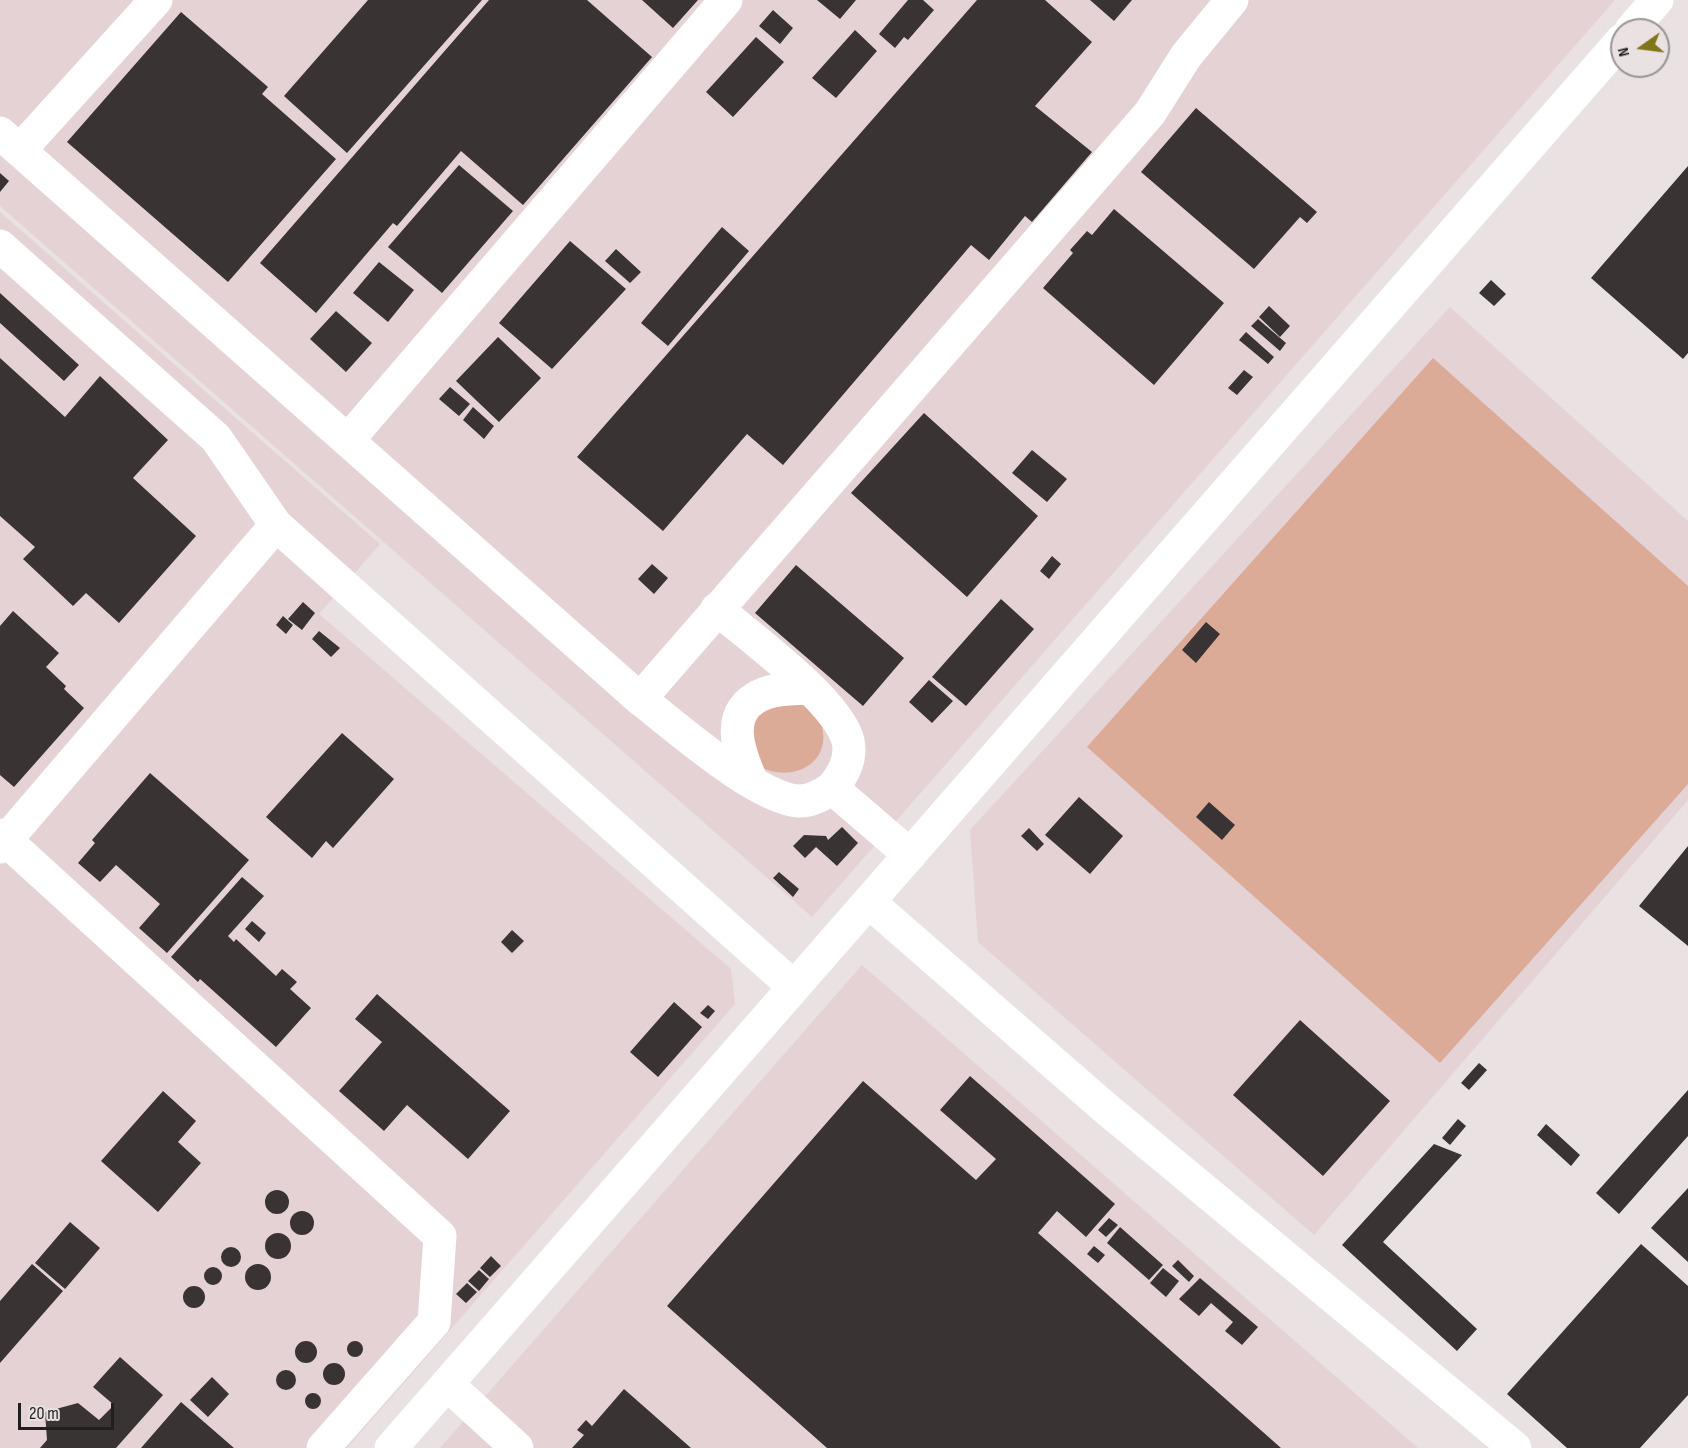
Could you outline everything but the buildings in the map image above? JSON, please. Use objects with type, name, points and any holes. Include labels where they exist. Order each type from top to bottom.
[{"type":"street","points":[[156,0],[10,141],[640,699],[752,782],[786,799],[798,801],[822,795],[841,777],[846,765],[848,743],[839,722],[809,688],[717,609]]},
{"type":"street","points":[[348,440],[726,0]]},
{"type":"street","points":[[640,699],[1150,113],[1186,56],[1232,0]]},
{"type":"street","points":[[1641,18],[1657,0]]},
{"type":"street","points":[[391,1448],[1610,54]]},
{"type":"street","points":[[0,246],[216,438],[276,525],[794,987]]},
{"type":"street","points":[[276,525],[2,841],[440,1236],[434,1322],[323,1448]]},
{"type":"street","points":[[752,782],[739,754],[736,736],[743,712],[749,704],[766,693],[809,688]]},
{"type":"street","points":[[832,788],[910,855]]},
{"type":"street","points":[[869,902],[1103,1106],[1515,1448]]},
{"type":"street","points":[[447,1384],[517,1448]]},
{"type":"shaded area","points":[[0,0],[1615,0],[812,917],[0,206]]},
{"type":"shaded area","points":[[0,212],[380,544],[319,614],[731,969],[735,1004],[347,1448],[0,1448]]},
{"type":"shaded area","points":[[1450,307],[1688,521],[1688,800],[1314,1235],[978,942],[970,830]]},
{"type":"shaded area","points":[[1433,358],[1688,586],[1688,784],[1440,1063],[1087,747]]},
{"type":"shaded area","points":[[803,701],[821,723],[823,737],[821,750],[815,759],[807,767],[784,773],[758,766],[747,720],[754,708]]},
{"type":"shaded area","points":[[862,965],[1418,1448],[440,1448]]}]
